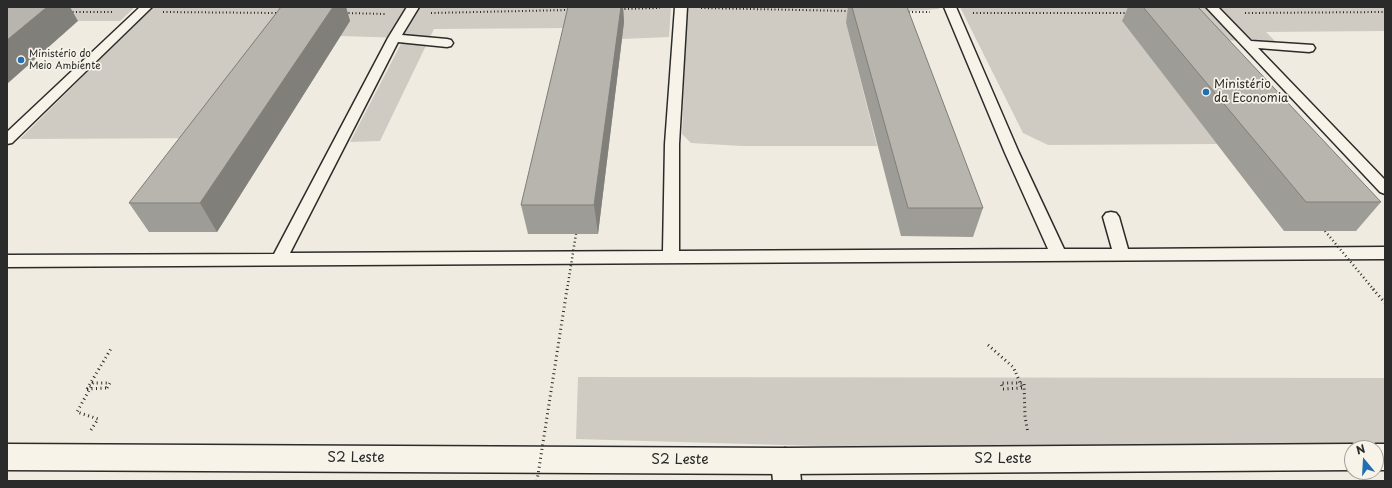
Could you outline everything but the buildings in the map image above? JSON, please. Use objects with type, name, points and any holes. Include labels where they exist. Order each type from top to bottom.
[{"type":"main road","name":"S2 Leste","points":[[7,457],[786,471],[1034,459],[1344,457]]},
{"type":"lane","points":[[7,140],[146,7]]},
{"type":"lane","points":[[279,260],[394,38],[413,7]]},
{"type":"lane","points":[[671,258],[672,144],[681,7]]},
{"type":"lane","points":[[950,7],[1012,153],[1059,256]]},
{"type":"lane","points":[[1212,7],[1385,189]]},
{"type":"lane","points":[[394,38],[447,43]]},
{"type":"lane","points":[[1248,44],[1309,48]]},
{"type":"lane","points":[[1111,217],[1122,255]]},
{"type":"lane","points":[[7,260],[279,260],[1385,253]]},
{"type":"path","points":[[1325,231],[1385,303]]},
{"type":"path","points":[[537,481],[576,234]]},
{"type":"path","points":[[988,345],[1012,367],[1016,373],[1022,388],[1003,389],[1001,383],[1024,383],[1025,417],[1034,459]]},
{"type":"path","points":[[73,457],[98,419],[77,412],[93,383],[110,383],[107,388],[87,389],[112,347]]},
{"type":"shaded area","points":[[7,7],[135,7],[120,21],[25,21]]},
{"type":"shaded area","points":[[153,7],[671,7],[669,37],[622,39],[572,28],[434,29],[380,141],[350,142],[404,38],[340,36],[350,21],[216,138],[20,139]]},
{"type":"shaded area","points":[[687,7],[938,7],[939,9],[910,11],[898,23],[846,23],[877,146],[742,146],[691,143],[682,134]]},
{"type":"shaded area","points":[[960,7],[1385,7],[1385,31],[1266,32],[1275,41],[1191,40],[1122,21],[1217,144],[1048,145],[1023,133]]},
{"type":"shaded area","points":[[578,377],[1385,378],[1385,451],[1384,440],[1344,440],[1344,448],[1027,452],[576,439]]},
{"type":"place","name":"Ministério do Meio Ambiente","points":[[21,60]]},
{"type":"place","name":"Ministério da Economia","points":[[1206,92]]}]
